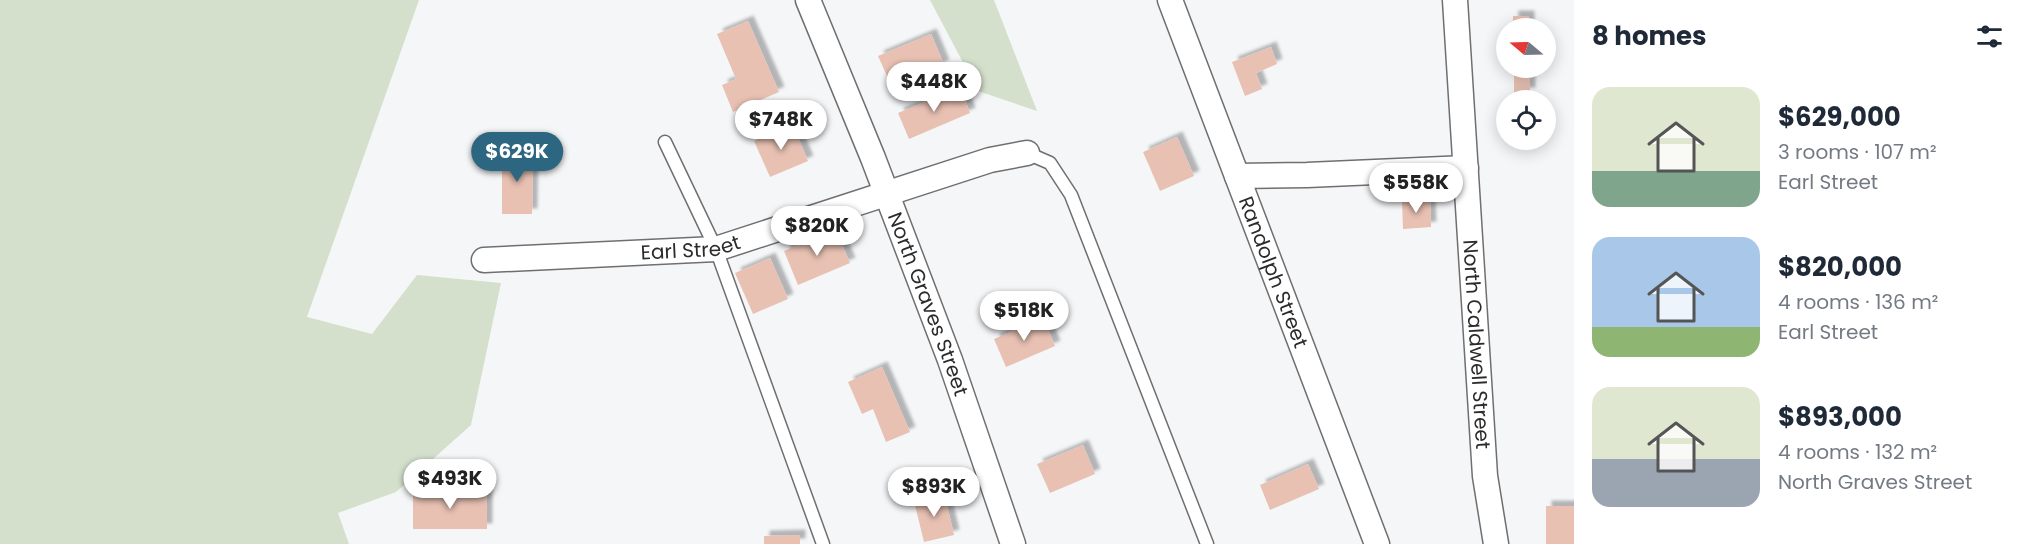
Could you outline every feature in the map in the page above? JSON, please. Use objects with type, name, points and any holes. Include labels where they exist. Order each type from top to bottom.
[{"type":"street","name":"North Graves Street","points":[[808,0],[887,194],[950,360],[1013,544]]},
{"type":"street","name":"Randolph Street","points":[[1170,0],[1377,544]]},
{"type":"street","name":"North Caldwell Street","points":[[1455,0],[1485,476],[1496,544]]},
{"type":"street","name":"Earl Street","points":[[483,260],[716,249],[990,160],[1027,153]]},
{"type":"street","points":[[1237,176],[1307,176],[1466,168]]},
{"type":"lane","points":[[665,142],[716,249],[823,544]]},
{"type":"lane","points":[[1027,153],[1050,163],[1071,195],[1207,544]]},
{"type":"green space","points":[[0,0],[419,0],[307,317],[372,334],[417,275],[501,283],[471,425],[396,492],[338,513],[349,544],[0,544]]},
{"type":"green space","points":[[930,0],[994,0],[1037,111],[978,91]]},
{"type":"building","points":[[1513,16],[1529,16],[1529,18],[1513,18]]},
{"type":"building","points":[[748,21],[779,92],[733,112],[722,85],[736,79],[717,34]]},
{"type":"building","points":[[931,34],[944,65],[892,87],[878,56]]},
{"type":"building","points":[[1271,47],[1277,64],[1256,73],[1262,89],[1245,96],[1232,62]]},
{"type":"building","points":[[1514,78],[1530,78],[1530,90],[1514,90]]},
{"type":"building","points":[[960,87],[970,113],[909,139],[898,113]]},
{"type":"building","points":[[792,124],[808,161],[770,177],[754,141]]},
{"type":"building","points":[[1177,137],[1194,176],[1160,191],[1143,152]]},
{"type":"building","points":[[502,152],[533,152],[532,214],[502,214]]},
{"type":"building","points":[[1430,200],[1431,227],[1403,229],[1402,201]]},
{"type":"building","points":[[835,229],[850,263],[798,285],[784,251]]},
{"type":"building","points":[[770,258],[788,299],[753,314],[735,273]]},
{"type":"building","points":[[1043,318],[1055,346],[1006,367],[994,339]]},
{"type":"building","points":[[882,367],[910,432],[886,442],[873,409],[862,414],[848,382]]},
{"type":"building","points":[[1083,445],[1095,474],[1050,493],[1037,464]]},
{"type":"building","points":[[1308,464],[1319,489],[1270,510],[1260,485]]},
{"type":"building","points":[[487,491],[487,529],[413,529],[413,492]]},
{"type":"building","points":[[944,494],[954,535],[924,542],[914,501]]},
{"type":"building","points":[[1546,506],[1574,506],[1574,544],[1546,544]]},
{"type":"building","points":[[800,535],[800,544],[764,544],[764,536]]}]
